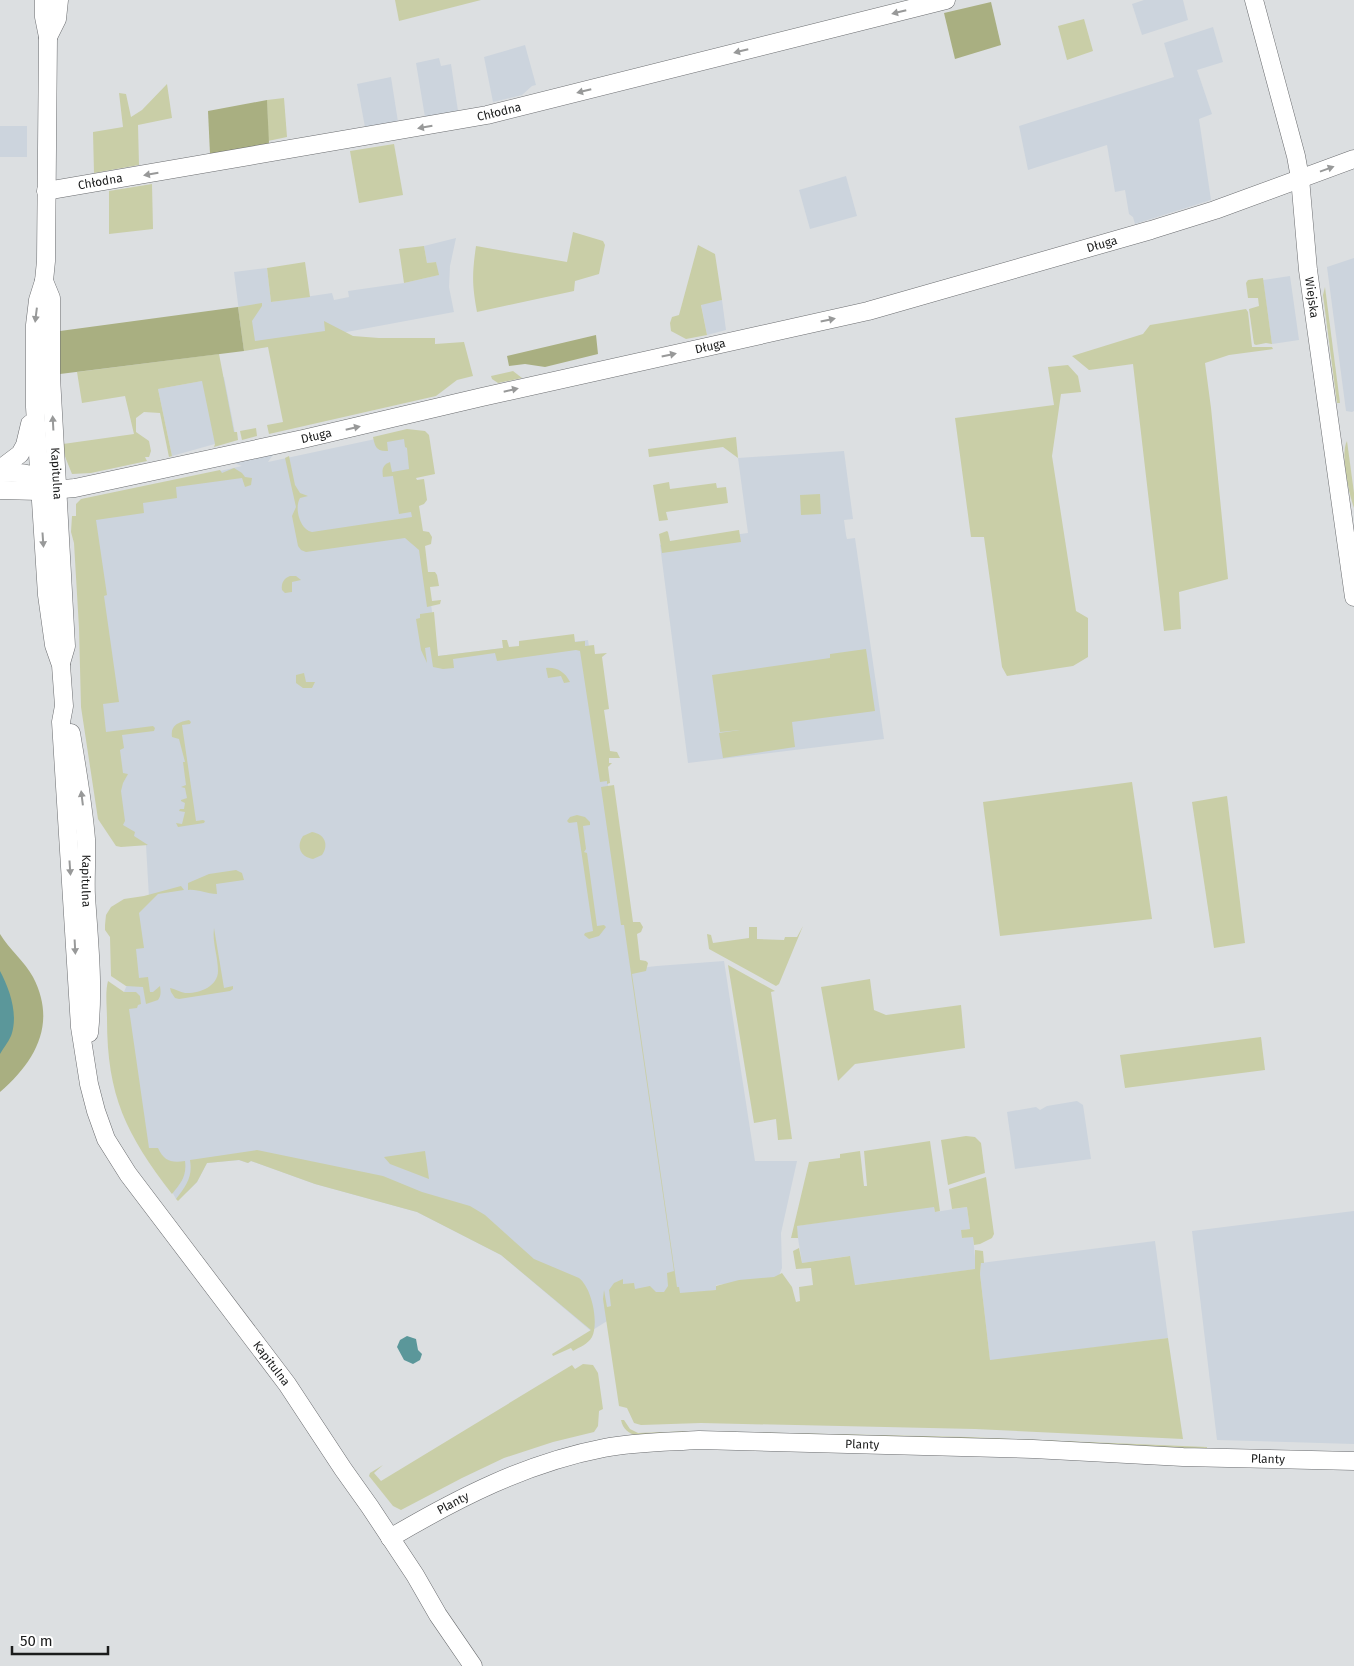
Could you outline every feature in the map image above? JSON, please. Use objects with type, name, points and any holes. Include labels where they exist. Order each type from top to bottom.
[{"type":"street","name":"Kapitulna","points":[[44,0],[44,18],[48,37],[46,191],[44,281],[38,300],[35,325],[35,407],[66,646],[61,665],[64,706],[69,719],[80,782],[86,846],[86,894],[92,1008],[86,1058],[96,1111],[106,1139],[114,1153],[152,1206],[280,1373],[342,1469],[370,1507],[415,1575],[438,1615],[473,1666]]},
{"type":"street","name":"Kapitulna","points":[[48,37],[57,19],[59,0]]},
{"type":"street","name":"Chłodna","points":[[46,191],[487,115],[946,0]]},
{"type":"street","name":"Wiejska","points":[[1254,0],[1300,178],[1306,254],[1354,597]]},
{"type":"street","name":"Długa","points":[[45,486],[75,488],[254,450],[868,311],[1215,210],[1354,159]]},
{"type":"street","name":"Kapitulna","points":[[44,281],[51,298],[51,376],[45,486]]},
{"type":"street","name":"Kapitulna","points":[[0,469],[20,454],[25,445],[35,407]]},
{"type":"street","points":[[0,473],[22,472],[45,486]]},
{"type":"street","points":[[0,490],[45,486]]},
{"type":"street","name":"Planty","points":[[390,1538],[467,1494],[517,1472],[583,1452],[647,1442],[699,1440],[1033,1449],[1210,1458],[1354,1461]]},
{"type":"shaded area","points":[[1144,0],[1183,0],[1188,20],[1142,35],[1132,4]]},
{"type":"shaded area","points":[[1213,27],[1223,62],[1197,70],[1212,114],[1199,119],[1211,200],[1135,224],[1133,217],[1129,214],[1125,190],[1115,192],[1107,145],[1028,170],[1019,126],[1174,77],[1164,43]]},
{"type":"shaded area","points":[[525,45],[536,85],[532,86],[522,95],[493,102],[484,57]]},
{"type":"shaded area","points":[[439,58],[441,66],[451,64],[458,111],[425,117],[416,63]]},
{"type":"shaded area","points":[[391,77],[398,122],[365,127],[357,84]]},
{"type":"shaded area","points":[[0,126],[27,126],[27,157],[0,157]]},
{"type":"shaded area","points":[[846,176],[857,216],[810,229],[799,190]]},
{"type":"shaded area","points":[[456,238],[450,266],[449,287],[454,312],[244,351],[234,272],[267,268],[271,302],[332,293],[334,300],[349,297],[348,291],[404,283],[438,275],[436,262],[427,263],[424,246]]},
{"type":"shaded area","points":[[1354,258],[1354,411],[1352,412],[1346,411],[1327,267]]},
{"type":"shaded area","points":[[1290,276],[1299,340],[1272,344],[1263,280]]},
{"type":"shaded area","points":[[722,300],[726,330],[707,335],[701,304]]},
{"type":"shaded area","points":[[224,377],[236,438],[172,456],[158,389]]},
{"type":"shaded area","points":[[408,432],[438,656],[503,648],[503,651],[588,640],[634,973],[648,967],[724,961],[755,1161],[797,1161],[781,1233],[782,1268],[778,1278],[716,1285],[716,1290],[646,1298],[607,1307],[605,1312],[612,1318],[591,1331],[501,1255],[417,1212],[315,1184],[251,1161],[248,1163],[239,1160],[207,1163],[197,1182],[176,1199],[147,1146],[117,1009],[133,970],[128,900],[149,898],[146,845],[124,846],[96,703],[85,535],[103,502],[189,478],[242,466],[231,462],[280,450],[268,462]]},
{"type":"shaded area","points":[[844,451],[853,519],[844,520],[846,535],[847,539],[855,538],[884,739],[688,763],[660,545],[748,533],[738,458]]},
{"type":"shaded area","points":[[1077,1101],[1083,1105],[1091,1159],[1015,1169],[1007,1112],[1036,1107],[1040,1110],[1047,1106]]},
{"type":"shaded area","points":[[934,1206],[935,1212],[967,1207],[970,1229],[962,1230],[962,1238],[973,1236],[976,1269],[854,1285],[849,1256],[802,1263],[796,1226]]},
{"type":"shaded area","points":[[1354,1211],[1354,1444],[1217,1440],[1192,1231]]},
{"type":"shaded area","points":[[1155,1241],[1168,1338],[990,1361],[980,1274],[981,1263]]},
{"type":"green space","points":[[395,0],[481,0],[399,21]]},
{"type":"green space","points":[[991,2],[1001,45],[955,59],[944,13]]},
{"type":"green space","points":[[1084,19],[1093,51],[1067,60],[1058,26]]},
{"type":"green space","points":[[167,84],[172,118],[138,125],[139,165],[94,173],[93,132],[123,127],[119,93],[126,94],[131,117],[142,110]]},
{"type":"green space","points":[[284,98],[287,137],[268,141],[267,100]]},
{"type":"green space","points":[[267,100],[269,144],[210,154],[208,111]]},
{"type":"green space","points":[[394,144],[403,195],[359,203],[350,151]]},
{"type":"green space","points":[[152,184],[153,229],[109,234],[109,191]]},
{"type":"green space","points":[[573,232],[603,241],[605,245],[599,274],[575,281],[574,291],[477,312],[473,279],[476,246],[567,262]]},
{"type":"green space","points":[[698,245],[715,254],[722,300],[701,305],[707,335],[686,339],[671,331],[670,323],[672,317],[679,315]]},
{"type":"green space","points":[[424,246],[427,263],[436,262],[439,275],[404,283],[399,249]]},
{"type":"green space","points":[[305,262],[310,297],[271,302],[267,268]]},
{"type":"green space","points":[[1263,278],[1272,344],[1256,345],[1254,344],[1249,309],[1259,306],[1258,298],[1248,298],[1246,283],[1248,280]]},
{"type":"green space","points":[[1325,287],[1340,403],[1337,403],[1323,295]]},
{"type":"green space","points":[[262,303],[252,321],[255,341],[325,331],[324,321],[353,336],[435,338],[435,344],[464,342],[473,376],[457,380],[436,396],[269,434],[267,425],[283,422],[268,347],[244,351],[238,307]]},
{"type":"green space","points":[[238,307],[244,351],[60,374],[60,331]]},
{"type":"green space","points":[[1246,309],[1248,312],[1252,347],[1272,347],[1273,349],[1229,355],[1205,363],[1228,579],[1179,592],[1181,629],[1164,631],[1133,364],[1089,370],[1072,356],[1143,334],[1150,325]]},
{"type":"green space","points":[[596,335],[598,354],[545,367],[525,364],[509,366],[507,356]]},
{"type":"green space","points":[[219,354],[234,432],[237,432],[238,440],[214,447],[215,444],[202,381],[158,389],[172,456],[169,457],[160,413],[144,412],[136,418],[136,432],[149,441],[151,451],[149,457],[145,457],[147,461],[91,473],[72,474],[62,449],[63,444],[134,434],[125,396],[82,403],[77,372]]},
{"type":"green space","points":[[1068,365],[1078,376],[1081,392],[1061,394],[1052,456],[1076,611],[1088,618],[1088,657],[1073,666],[1007,676],[1002,667],[984,537],[971,537],[955,418],[1054,405],[1048,367]]},
{"type":"green space","points":[[513,371],[522,378],[498,383],[491,376]]},
{"type":"green space","points":[[256,428],[257,436],[242,440],[240,431]]},
{"type":"green space","points":[[407,429],[425,431],[429,435],[435,474],[416,478],[417,480],[424,479],[427,500],[419,506],[423,531],[429,532],[432,537],[431,544],[425,546],[428,572],[435,572],[439,586],[430,587],[432,601],[441,600],[440,604],[427,607],[419,550],[405,538],[306,552],[301,550],[298,546],[292,516],[296,507],[285,458],[289,456],[295,485],[300,493],[308,496],[300,498],[298,513],[301,523],[312,532],[412,517],[411,512],[399,514],[393,476],[383,477],[384,466],[390,462],[392,472],[409,469],[404,439],[387,442],[388,451],[381,451],[374,443],[373,437]]},
{"type":"green space","points":[[736,437],[738,458],[723,447],[649,457],[648,449]]},
{"type":"green space","points":[[1347,441],[1354,493],[1354,508],[1344,455]]},
{"type":"green space","points":[[234,468],[245,477],[252,478],[251,485],[245,487],[242,478],[176,487],[177,498],[143,503],[144,513],[96,520],[107,595],[104,596],[119,702],[103,704],[106,732],[153,726],[155,728],[154,731],[122,735],[124,748],[120,750],[123,773],[128,774],[121,791],[125,821],[123,825],[135,832],[134,836],[148,845],[116,846],[98,819],[81,707],[79,628],[74,543],[71,532],[72,516],[76,516],[76,504],[81,499],[220,470],[222,473]]},
{"type":"green space","points":[[669,482],[670,489],[716,483],[717,488],[726,487],[728,503],[666,512],[668,520],[659,521],[653,485]]},
{"type":"green space","points":[[820,494],[821,514],[801,515],[800,495]]},
{"type":"green space","points":[[739,530],[741,542],[662,553],[659,534],[667,531],[670,541]]},
{"type":"green space","points":[[290,576],[296,576],[301,580],[292,582],[292,592],[285,593],[282,590],[283,581]]},
{"type":"green space","points":[[434,612],[438,656],[503,648],[502,640],[507,640],[509,647],[519,646],[519,641],[574,634],[575,642],[585,641],[585,646],[594,645],[595,654],[607,653],[602,657],[609,709],[604,710],[610,751],[617,752],[620,758],[609,758],[609,763],[612,763],[608,767],[610,783],[607,784],[607,781],[600,782],[580,651],[497,661],[495,653],[453,659],[454,668],[443,669],[433,667],[430,647],[425,648],[427,663],[421,650],[416,619],[420,618],[420,614]]},
{"type":"green space","points":[[866,649],[875,711],[792,722],[795,747],[723,758],[719,733],[740,730],[720,732],[712,675],[830,658],[830,654]]},
{"type":"green space","points":[[546,668],[554,668],[560,671],[566,675],[570,682],[564,683],[561,676],[548,678]]},
{"type":"green space","points":[[304,673],[306,682],[315,682],[312,688],[303,688],[296,683],[296,675]]},
{"type":"green space","points":[[189,720],[190,724],[182,725],[196,821],[205,821],[204,823],[178,827],[176,823],[182,824],[185,812],[179,811],[184,809],[185,803],[181,800],[187,798],[185,788],[181,787],[186,785],[183,762],[185,762],[179,739],[172,737],[172,730],[176,725]]},
{"type":"green space","points":[[1132,782],[1152,919],[1000,936],[983,802]]},
{"type":"green space","points":[[614,785],[633,922],[640,922],[643,927],[641,932],[637,934],[640,960],[648,963],[646,971],[632,974],[677,1287],[679,1287],[680,1293],[716,1290],[716,1286],[739,1280],[774,1277],[782,1273],[792,1287],[796,1302],[800,1301],[799,1287],[813,1285],[811,1268],[796,1269],[793,1251],[799,1248],[802,1263],[850,1256],[855,1285],[975,1269],[975,1250],[983,1251],[984,1263],[981,1263],[980,1274],[990,1360],[1168,1338],[1183,1439],[975,1429],[701,1423],[641,1425],[634,1423],[627,1408],[619,1406],[603,1299],[604,1290],[607,1307],[611,1306],[609,1290],[614,1283],[623,1279],[623,1284],[634,1283],[635,1289],[650,1286],[656,1292],[664,1292],[668,1286],[667,1273],[674,1271],[624,925],[621,925],[601,787]]},
{"type":"green space","points":[[1227,796],[1245,943],[1214,948],[1192,802]]},
{"type":"green space","points":[[577,815],[585,817],[590,822],[590,825],[583,826],[586,849],[584,852],[587,853],[597,926],[604,925],[606,927],[599,936],[589,939],[584,935],[585,933],[593,931],[577,822],[569,823],[567,821],[570,817]]},
{"type":"green space","points":[[312,832],[320,835],[325,844],[322,855],[313,859],[305,856],[300,847],[303,836]]},
{"type":"green space","points":[[236,870],[242,873],[244,880],[216,884],[217,894],[188,890],[188,883],[209,874]]},
{"type":"green space","points":[[181,886],[184,890],[158,894],[139,913],[144,948],[136,949],[139,978],[148,977],[150,992],[153,992],[160,986],[161,990],[158,1000],[146,1004],[143,987],[126,986],[111,976],[110,937],[105,930],[106,915],[111,907],[124,899],[144,896]]},
{"type":"green space","points":[[803,926],[779,984],[776,986],[709,949],[707,934],[711,935],[713,943],[749,938],[749,927],[757,927],[757,939],[784,940],[785,937],[797,937]]},
{"type":"green space","points":[[214,928],[224,988],[233,986],[233,989],[179,999],[175,998],[170,988],[185,993],[196,992],[201,991],[215,981],[218,971]]},
{"type":"green space","points":[[0,934],[33,977],[40,994],[43,1025],[33,1054],[13,1080],[0,1092]]},
{"type":"green space","points":[[728,965],[775,991],[771,992],[792,1139],[778,1140],[776,1119],[754,1123]]},
{"type":"green space","points":[[870,979],[874,1010],[886,1015],[961,1005],[965,1048],[855,1064],[838,1081],[821,987]]},
{"type":"green space","points":[[108,981],[124,992],[136,992],[140,996],[141,1004],[137,1008],[129,1009],[149,1148],[158,1148],[168,1160],[176,1162],[185,1161],[183,1179],[172,1194],[131,1133],[115,1092],[108,1046],[106,995]]},
{"type":"green space","points":[[1261,1037],[1265,1070],[1125,1088],[1120,1055]]},
{"type":"green space","points":[[966,1136],[975,1137],[981,1143],[985,1173],[948,1185],[941,1140]]},
{"type":"green space","points":[[930,1141],[940,1211],[935,1212],[934,1207],[797,1226],[798,1238],[791,1238],[809,1162],[840,1158],[840,1154],[860,1151],[864,1186],[867,1186],[864,1151]]},
{"type":"green space","points":[[257,1150],[383,1176],[422,1192],[470,1206],[485,1215],[534,1259],[579,1278],[584,1283],[593,1306],[595,1323],[592,1337],[573,1351],[571,1348],[553,1356],[552,1354],[591,1330],[501,1255],[417,1212],[315,1184],[251,1161],[248,1163],[239,1160],[207,1163],[197,1182],[178,1201],[176,1199],[190,1176],[190,1160]]},
{"type":"green space","points":[[425,1151],[429,1179],[390,1164],[384,1157]]},
{"type":"green space","points":[[986,1177],[994,1234],[992,1238],[974,1245],[973,1237],[962,1238],[961,1230],[970,1229],[967,1207],[952,1209],[949,1189]]},
{"type":"green space","points":[[583,1364],[593,1365],[598,1373],[603,1409],[599,1411],[598,1426],[594,1432],[553,1442],[504,1458],[401,1510],[393,1506],[369,1476],[370,1473],[383,1465],[374,1473],[381,1481],[572,1365],[575,1369]]},
{"type":"green space","points":[[621,1420],[624,1420],[630,1429],[638,1433],[692,1431],[967,1437],[1207,1447],[1207,1451],[637,1436],[626,1430]]},
{"type":"water","points":[[0,971],[7,985],[13,1009],[14,1025],[11,1036],[0,1054]]},
{"type":"water","points":[[407,1336],[416,1339],[418,1350],[422,1354],[420,1360],[413,1364],[404,1360],[397,1347],[400,1340]]}]
